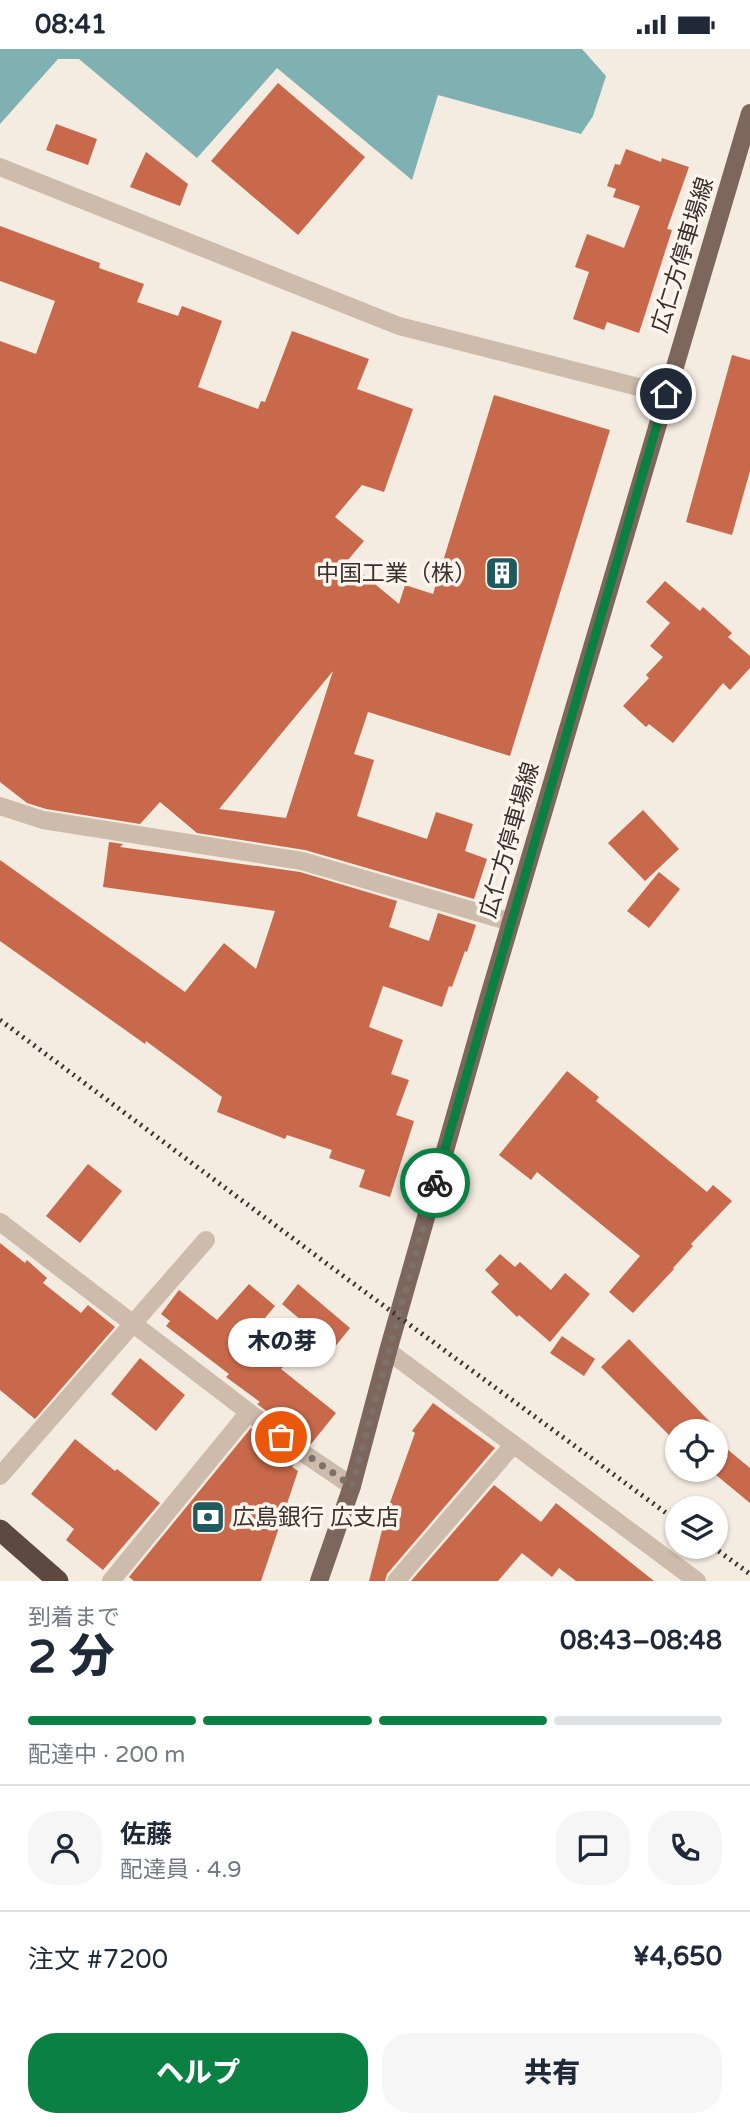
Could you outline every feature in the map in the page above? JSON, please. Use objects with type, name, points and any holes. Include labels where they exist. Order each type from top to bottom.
[{"type":"highway","points":[[0,1530],[58,1581]]},
{"type":"main road","name":"広仁方停車場線","points":[[319,1581],[352,1486],[510,922],[750,113]]},
{"type":"street","points":[[0,167],[399,326],[666,394]]},
{"type":"street","points":[[0,806],[43,820],[302,861],[510,922]]},
{"type":"street","points":[[0,1222],[248,1412],[352,1486]]},
{"type":"street","points":[[0,1476],[206,1240]]},
{"type":"street","points":[[388,1351],[697,1581]]},
{"type":"street","points":[[111,1581],[248,1412]]},
{"type":"street","points":[[396,1581],[513,1444]]},
{"type":"water","points":[[0,49],[582,49],[606,76],[593,116],[581,134],[438,95],[412,180],[277,68],[197,158],[79,59],[58,59],[0,124]]},
{"type":"building","points":[[278,83],[365,157],[298,235],[211,161]]},
{"type":"building","points":[[56,124],[97,139],[88,165],[46,150]]},
{"type":"building","points":[[626,149],[661,162],[662,158],[689,167],[667,229],[672,230],[639,333],[607,322],[604,330],[573,319],[589,272],[575,267],[587,234],[624,248],[640,206],[613,197],[616,189],[607,186],[615,164],[620,165]]},
{"type":"building","points":[[146,152],[188,184],[180,206],[130,187]]},
{"type":"building","points":[[0,226],[100,263],[99,268],[144,284],[137,302],[178,316],[182,306],[222,321],[198,387],[258,409],[261,401],[265,402],[292,331],[369,359],[357,389],[413,409],[384,492],[362,485],[335,517],[364,541],[347,561],[399,604],[405,585],[433,594],[494,395],[610,430],[510,756],[368,712],[354,754],[374,760],[357,816],[427,839],[436,812],[473,824],[465,851],[487,859],[474,899],[305,850],[197,833],[160,802],[140,824],[46,809],[27,803],[0,782],[0,341],[36,354],[55,301],[0,281]],"holes":[[[333,671],[286,818],[219,809]]]},
{"type":"building","points":[[732,355],[750,360],[750,471],[732,535],[686,522]]},
{"type":"building","points":[[665,581],[700,611],[703,607],[732,633],[728,637],[750,656],[750,668],[730,690],[723,683],[673,743],[649,724],[646,727],[623,706],[649,678],[646,675],[663,657],[650,646],[670,623],[646,602]]},
{"type":"building","points":[[643,810],[679,849],[645,881],[608,843]]},
{"type":"building","points":[[109,842],[123,844],[120,847],[300,872],[397,901],[389,927],[429,941],[438,913],[476,925],[442,1007],[383,986],[369,1027],[403,1040],[391,1074],[409,1080],[396,1115],[414,1121],[390,1197],[359,1187],[365,1170],[329,1158],[332,1150],[287,1135],[285,1139],[217,1112],[222,1097],[146,1041],[145,1044],[0,941],[0,860],[185,992],[224,943],[256,969],[275,911],[103,887]]},
{"type":"building","points":[[659,872],[680,889],[649,928],[627,911]]},
{"type":"building","points":[[567,1071],[599,1097],[596,1101],[707,1192],[713,1185],[732,1201],[691,1244],[693,1246],[674,1269],[633,1313],[609,1292],[640,1256],[537,1172],[531,1180],[499,1155]]},
{"type":"building","points":[[88,1164],[122,1191],[80,1243],[46,1216]]},
{"type":"building","points":[[0,1243],[25,1263],[27,1260],[47,1278],[43,1283],[81,1313],[88,1305],[115,1327],[35,1419],[0,1390]]},
{"type":"building","points":[[500,1254],[515,1267],[520,1262],[551,1290],[565,1273],[590,1294],[550,1342],[519,1315],[517,1317],[491,1292],[499,1284],[485,1270]]},
{"type":"building","points":[[249,1284],[275,1306],[250,1336],[253,1338],[251,1342],[284,1366],[281,1369],[336,1413],[311,1444],[257,1404],[260,1402],[226,1377],[229,1374],[166,1326],[170,1321],[161,1314],[179,1290],[217,1320]]},
{"type":"building","points":[[298,1284],[350,1328],[334,1348],[282,1304]]},
{"type":"building","points":[[562,1336],[595,1359],[584,1376],[550,1353]]},
{"type":"building","points":[[629,1339],[707,1419],[665,1419],[665,1431],[601,1367]]},
{"type":"building","points":[[140,1358],[185,1395],[156,1431],[111,1394]]},
{"type":"building","points":[[433,1403],[495,1448],[387,1574],[385,1581],[369,1581],[387,1511],[415,1433],[412,1431]]},
{"type":"building","points":[[251,1428],[296,1462],[292,1467],[298,1471],[261,1581],[134,1581],[129,1577]]},
{"type":"building","points":[[75,1439],[160,1503],[103,1570],[66,1540],[74,1529],[31,1494]]},
{"type":"building","points":[[728,1450],[750,1468],[750,1503],[725,1482],[728,1482]]},
{"type":"building","points":[[494,1485],[541,1522],[556,1503],[654,1581],[576,1581],[559,1568],[552,1577],[522,1553],[498,1581],[411,1581]]},
{"type":"railway","points":[[0,1020],[665,1512]]},
{"type":"railway","points":[[728,1558],[750,1574]]},
{"type":"way so far","points":[[281,1437],[352,1486],[435,1183]]},
{"type":"place","name":"中国工業（株）","points":[[502,573]]},
{"type":"place","name":"木の芽","points":[[281,1437]]},
{"type":"place","name":"広島銀行 広支店","points":[[208,1517]]},
{"type":"route","points":[[435,1183],[666,394]]}]
